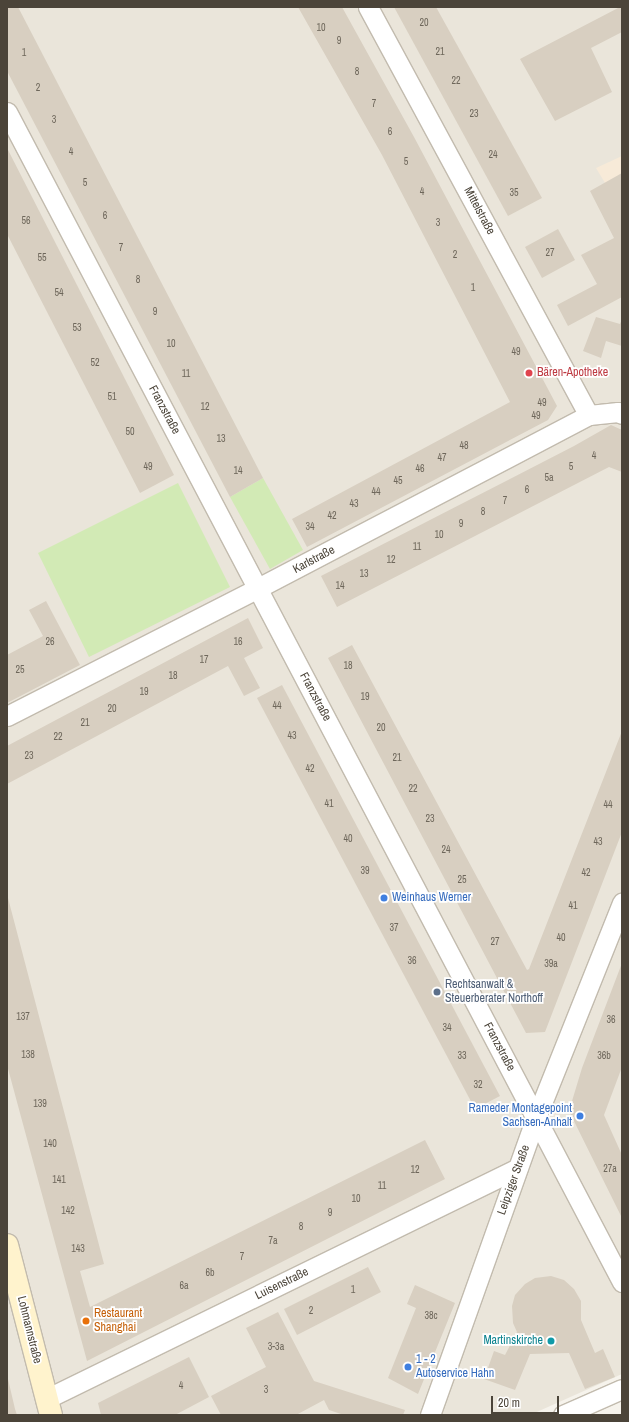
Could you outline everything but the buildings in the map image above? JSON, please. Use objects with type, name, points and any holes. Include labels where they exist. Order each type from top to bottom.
[{"type":"main road","name":"Lohmannstraße","points":[[7,1245],[48,1407]]},
{"type":"street","name":"Mittelstraße","points":[[368,7],[589,415]]},
{"type":"street","name":"Franzstraße","points":[[7,112],[622,1282]]},
{"type":"street","name":"Karlstraße","points":[[7,716],[258,588],[589,415],[618,412],[622,414]]},
{"type":"street","name":"Leipziger Straße","points":[[430,1415],[536,1118],[622,903]]},
{"type":"street","name":"Luisenstraße","points":[[48,1407],[518,1168]]},
{"type":"street","points":[[563,1415],[622,1389]]},
{"type":"shaded area","points":[[7,7],[622,7],[622,1374],[530,1415],[7,1415]]},
{"type":"shaded area","points":[[622,156],[622,211],[596,168]]},
{"type":"green space","points":[[263,478],[303,550],[270,569],[230,497]]},
{"type":"green space","points":[[178,483],[230,587],[89,657],[38,553]]},
{"type":"place","name":"Bären-Apotheke","points":[[529,373]]},
{"type":"place","name":"Weinhaus Werner","points":[[384,898]]},
{"type":"place","name":"Rechtsanwalt & Steuerberater Northoff","points":[[437,992]]},
{"type":"place","name":"Rameder Montagepoint Sachsen-Anhalt","points":[[580,1116]]},
{"type":"place","name":"Restaurant Shanghai","points":[[86,1321]]},
{"type":"place","name":"Martinskirche","points":[[551,1341]]},
{"type":"place","name":"1 - 2 Autoservice Hahn","points":[[408,1367]]}]
